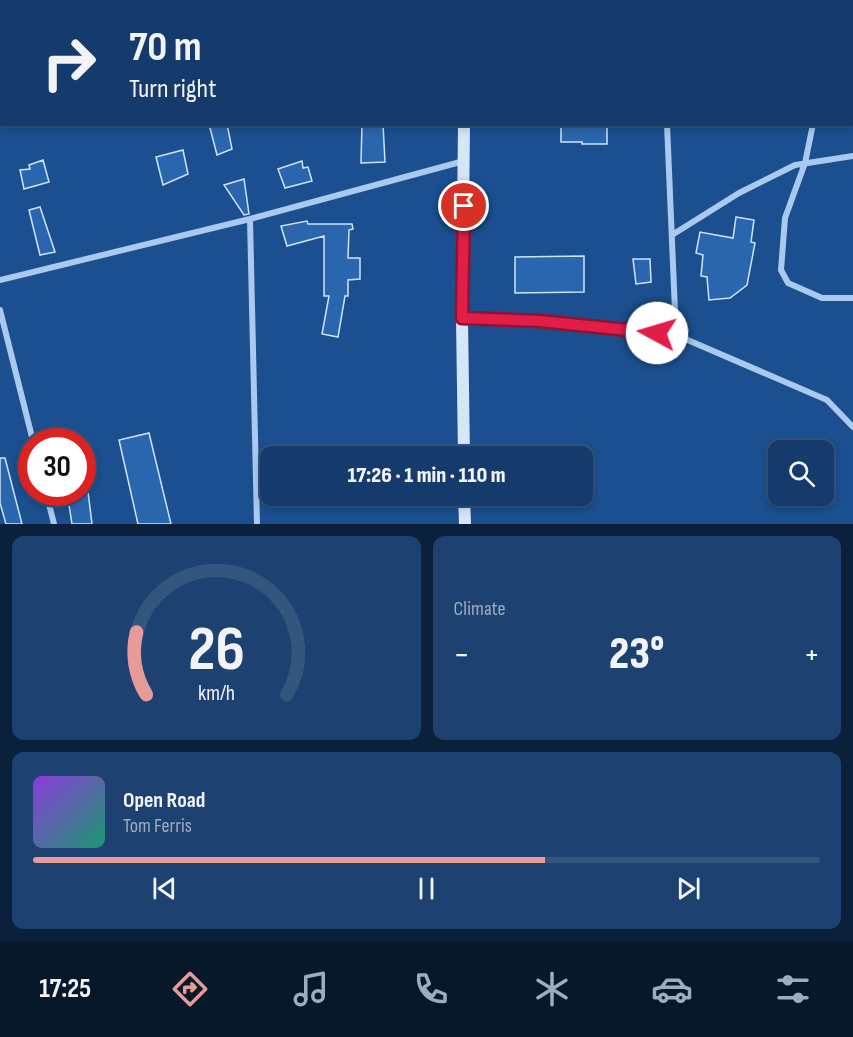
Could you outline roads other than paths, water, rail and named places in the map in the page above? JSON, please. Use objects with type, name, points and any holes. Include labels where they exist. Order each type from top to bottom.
[{"type":"street","points":[[464,126],[462,318],[464,446]]},
{"type":"street","points":[[667,126],[676,335]]},
{"type":"street","points":[[813,126],[805,163],[785,218],[781,270],[788,283],[822,298],[853,298]]},
{"type":"street","points":[[672,235],[739,193],[795,165],[853,156]]},
{"type":"street","points":[[0,280],[250,219],[464,161]]},
{"type":"street","points":[[250,219],[257,524]]},
{"type":"street","points":[[0,310],[30,428]]},
{"type":"street","points":[[462,318],[540,321],[676,335],[827,400],[853,427]]},
{"type":"street","points":[[50,506],[54,524]]},
{"type":"street","points":[[465,506],[465,524]]}]
